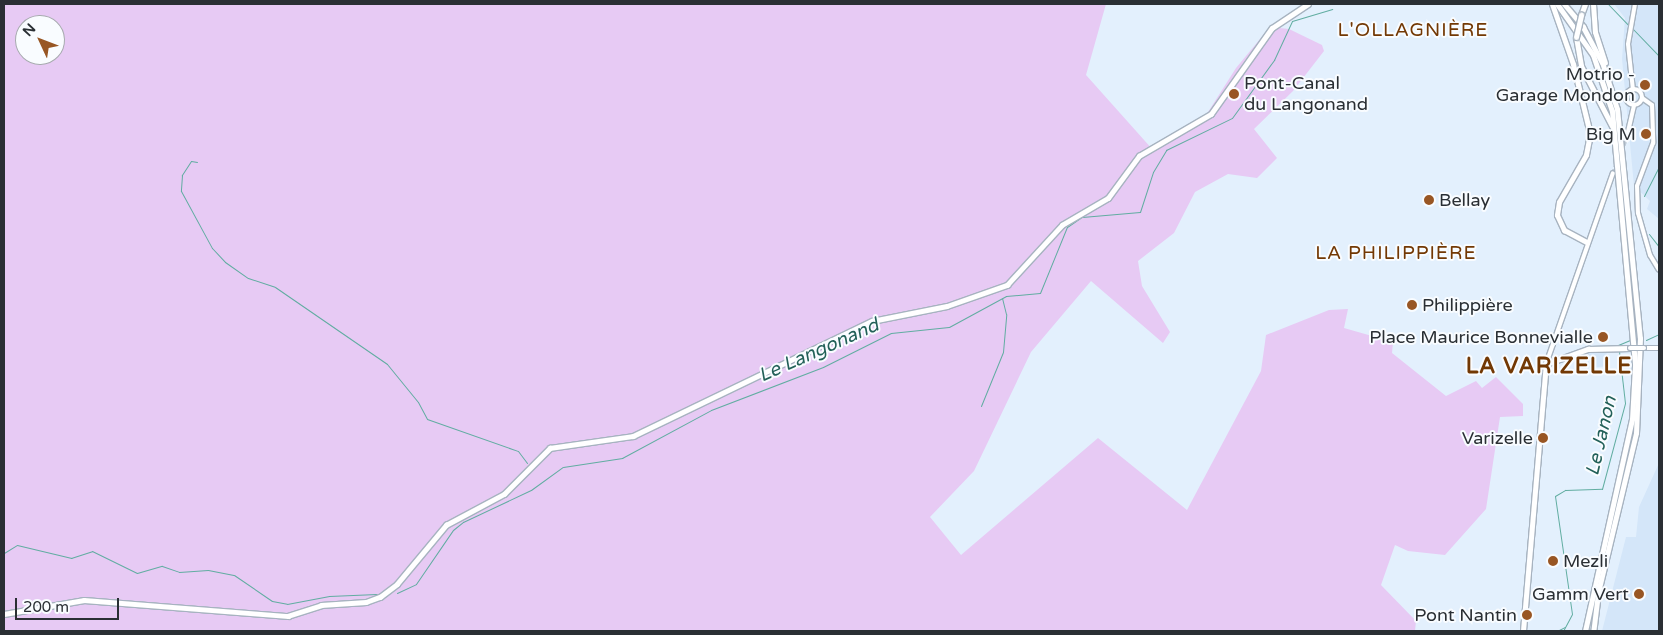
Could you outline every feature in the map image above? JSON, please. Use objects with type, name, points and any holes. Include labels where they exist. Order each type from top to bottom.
[{"type":"highway","points":[[1552,4],[1573,64],[1590,134],[1586,154],[1558,202],[1556,216],[1564,230],[1587,242]]},
{"type":"highway","points":[[1557,4],[1575,25],[1602,76],[1616,134],[1635,395],[1585,631]]},
{"type":"highway","points":[[1564,4],[1591,42],[1614,94]]},
{"type":"highway","points":[[1585,4],[1576,37],[1581,66],[1616,134]]},
{"type":"highway","points":[[1593,4],[1595,32],[1607,66],[1623,143],[1640,361],[1636,433],[1598,593],[1593,631]]},
{"type":"main road","points":[[4,614],[84,600],[288,616],[321,605],[366,602],[380,597],[397,584],[446,525],[504,494],[550,448],[633,436],[872,321],[947,306],[1007,285],[1062,225],[1104,203],[1139,156],[1211,114],[1272,28],[1308,4]]},
{"type":"main road","points":[[1523,631],[1546,364],[1588,349],[1659,348]]},
{"type":"street","points":[[1635,4],[1629,31],[1633,90],[1652,105],[1653,143],[1651,158],[1637,186],[1638,213],[1650,255],[1659,270]]},
{"type":"street","points":[[1633,90],[1626,97],[1634,105]]},
{"type":"street","points":[[1627,136],[1634,105],[1642,98]]},
{"type":"street","points":[[1546,364],[1587,242],[1613,174]]},
{"type":"shaded area","points":[[4,4],[1106,4],[1086,75],[1153,150],[1203,120],[1236,68],[1270,27],[1289,29],[1322,45],[1324,51],[1293,91],[1254,129],[1277,158],[1257,178],[1228,174],[1195,192],[1174,233],[1138,261],[1142,286],[1170,332],[1163,343],[1091,281],[1031,352],[974,471],[930,517],[961,555],[1098,438],[1187,510],[1261,371],[1266,335],[1329,310],[1348,309],[1344,328],[1393,342],[1392,353],[1446,396],[1476,381],[1482,388],[1496,377],[1523,404],[1523,416],[1500,417],[1486,509],[1445,555],[1408,551],[1395,545],[1381,585],[1416,621],[1415,631],[4,631]]},
{"type":"shaded area","points":[[1614,4],[1659,4],[1659,219],[1647,209],[1650,201],[1634,186],[1622,59],[1625,18]]},
{"type":"shaded area","points":[[1606,351],[1609,366],[1589,368],[1588,352]]},
{"type":"shaded area","points":[[1659,463],[1659,631],[1602,631],[1626,537],[1636,537],[1639,507]]},
{"type":"waterway","name":"Le Janon","points":[[1608,4],[1629,26]]},
{"type":"waterway","name":"Le Langonand","points":[[397,593],[416,584],[453,530],[463,522],[531,490],[563,467],[622,458],[711,410],[823,367],[891,333],[949,327],[1006,296],[1040,293],[1067,227],[1082,217],[1140,212],[1153,172],[1166,150],[1232,118],[1274,60],[1292,21],[1332,9]]},
{"type":"waterway","name":"Le Janon","points":[[1632,28],[1659,56]]},
{"type":"waterway","points":[[197,162],[191,161],[182,175],[181,191],[212,248],[225,262],[248,278],[275,287],[387,364],[418,402],[427,419],[518,451],[527,463]]},
{"type":"waterway","name":"Le Janon","points":[[1644,196],[1659,167]]},
{"type":"waterway","name":"Le Janon","points":[[1649,234],[1659,247]]},
{"type":"waterway","points":[[981,406],[1003,352],[1006,314],[1002,298]]},
{"type":"waterway","name":"Le Janon","points":[[1646,340],[1659,334]]},
{"type":"waterway","name":"Le Janon","points":[[1618,345],[1630,340]]},
{"type":"waterway","name":"Le Janon","points":[[1563,631],[1572,614],[1555,496],[1565,490],[1602,489],[1625,403],[1619,351]]},
{"type":"waterway","points":[[4,553],[17,545],[71,558],[92,551],[137,573],[162,566],[179,572],[208,570],[234,575],[272,601],[287,604],[329,596],[377,594]]},
{"type":"waterway","name":"Le Janon","points":[[1557,631],[1565,627]]},
{"type":"tunnel","points":[[1613,173],[1627,136]]},
{"type":"place","name":"Motrio - Garage Mondon","points":[[1645,85]]},
{"type":"place","name":"Pont-Canal du Langonand","points":[[1234,94]]},
{"type":"place","name":"Big M","points":[[1646,134]]},
{"type":"place","name":"Bellay","points":[[1429,200]]},
{"type":"place","name":"Philippière","points":[[1412,305]]},
{"type":"place","name":"Place Maurice Bonnevialle","points":[[1603,337]]},
{"type":"place","name":"Varizelle","points":[[1543,438]]},
{"type":"place","name":"Mezli","points":[[1553,561]]},
{"type":"place","name":"Gamm Vert","points":[[1639,594]]},
{"type":"place","name":"Pont Nantin","points":[[1527,615]]},
{"type":"district","name":"L'OLLAGNIÈRE","points":[[1413,31]]},
{"type":"district","name":"LA PHILIPPIÈRE","points":[[1396,254]]},
{"type":"district","name":"LA VARIZELLE","points":[[1549,367]]}]
